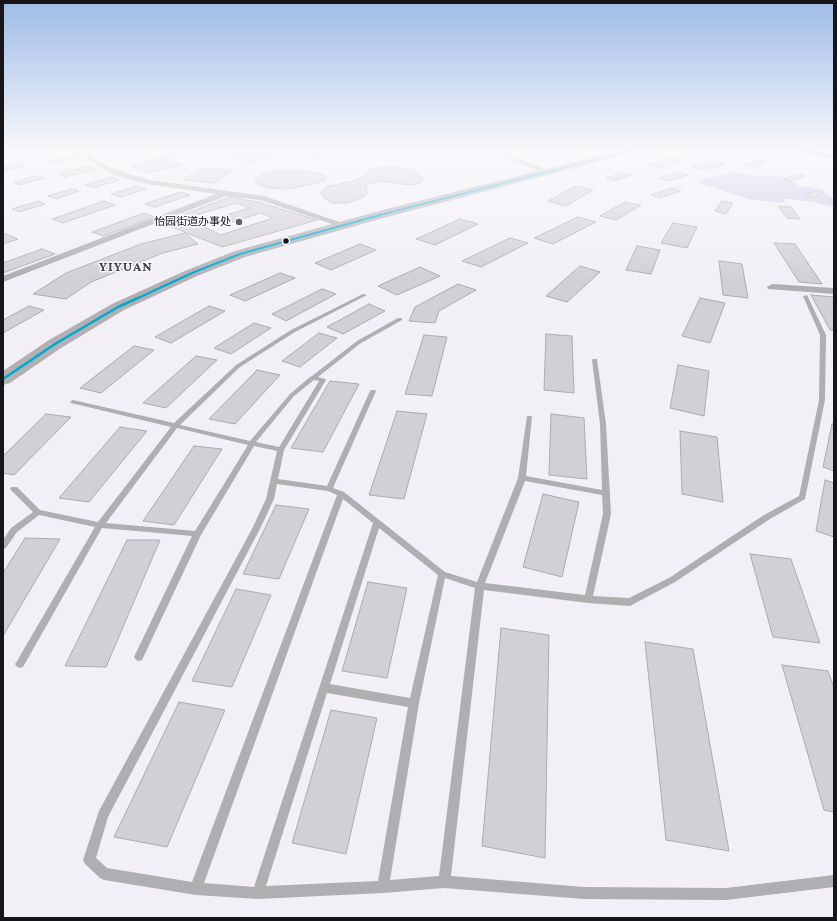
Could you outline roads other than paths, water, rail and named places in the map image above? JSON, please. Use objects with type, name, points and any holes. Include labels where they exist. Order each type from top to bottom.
[{"type":"main road","points":[[3,378],[55,344],[118,307],[192,273],[240,254],[468,193]]},
{"type":"street","points":[[219,193],[261,198],[344,225]]},
{"type":"street","points":[[3,279],[225,194]]},
{"type":"street","points":[[772,287],[834,291]]},
{"type":"lane","points":[[20,664],[100,525],[176,425],[238,366],[293,331],[365,295]]},
{"type":"lane","points":[[275,480],[330,490],[341,494],[442,574],[480,586],[588,599],[630,602],[672,580],[767,517],[802,496],[822,400],[823,335],[805,296]]},
{"type":"lane","points":[[139,657],[197,534],[253,442],[292,395],[312,378],[359,342],[400,319]]},
{"type":"lane","points":[[588,599],[607,514],[603,424],[595,360]]},
{"type":"lane","points":[[312,378],[323,380],[281,450],[270,499],[257,527],[103,815],[89,860],[104,874],[196,889],[258,893],[383,887],[444,882],[584,893],[726,894],[834,880]]},
{"type":"lane","points":[[330,490],[373,391]]},
{"type":"lane","points":[[73,402],[253,442],[281,450]]},
{"type":"lane","points":[[444,882],[480,586],[522,478],[529,417]]},
{"type":"lane","points":[[522,478],[606,493]]},
{"type":"lane","points":[[14,489],[38,512],[100,525],[197,534]]},
{"type":"lane","points":[[196,889],[341,494]]},
{"type":"lane","points":[[3,546],[14,530],[38,512]]},
{"type":"lane","points":[[258,893],[377,523]]},
{"type":"lane","points":[[383,887],[414,703],[442,574]]},
{"type":"lane","points":[[324,688],[414,703]]},
{"type":"place","name":"怡园街道办事处","points":[[239,222]]},
{"type":"district","name":"YIYUAN","points":[[126,267]]}]
